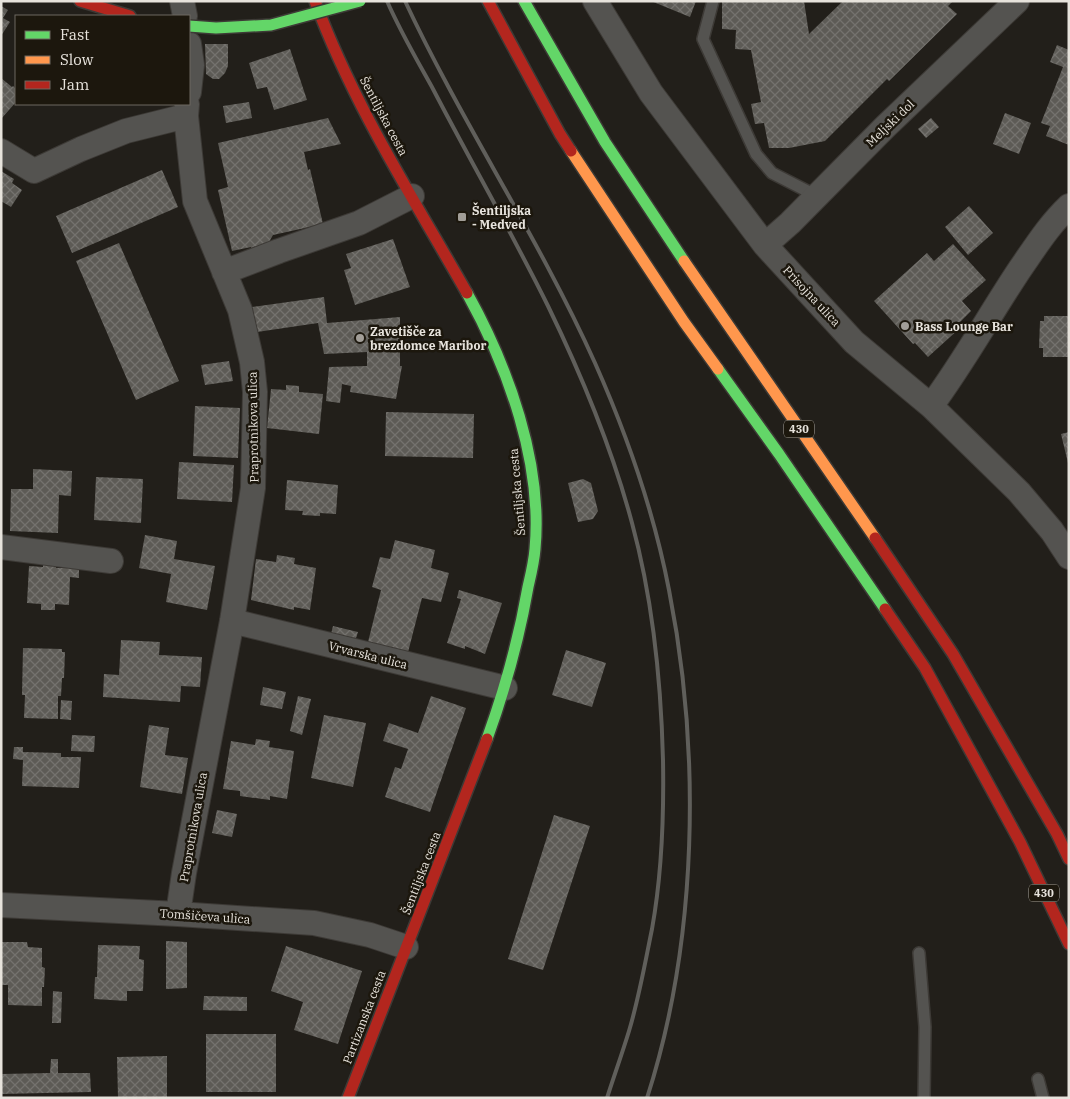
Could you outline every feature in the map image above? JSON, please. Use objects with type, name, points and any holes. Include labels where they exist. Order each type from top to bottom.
[{"type":"main road","points":[[80,1],[126,15]]},
{"type":"main road","name":"Šentiljska cesta","points":[[315,1],[334,48],[380,140],[486,328],[520,417],[530,460],[535,550],[522,624],[505,688],[472,779],[406,947]]},
{"type":"main road","points":[[190,26],[216,28],[271,25],[360,1]]},
{"type":"main road","name":"430","points":[[488,1],[560,134],[684,322],[779,454],[925,668],[1020,842],[1069,944]]},
{"type":"main road","name":"430","points":[[524,1],[605,142],[714,306],[953,654],[1057,834],[1069,859]]},
{"type":"main road","name":"Partizanska cesta","points":[[348,1098],[406,947]]},
{"type":"street","points":[[182,1],[185,15]]},
{"type":"street","name":"Prisojna ulica","points":[[595,1],[651,93],[765,245],[854,342],[931,406],[1019,492],[1052,532],[1069,557]]},
{"type":"street","name":"Meljski dol","points":[[765,245],[1017,1]]},
{"type":"street","points":[[190,51],[192,66],[190,83]]},
{"type":"street","name":"Praprotnikova ulica","points":[[1,151],[34,171],[126,131],[187,110],[195,201],[240,310],[252,362],[255,392],[254,488],[232,621],[178,914]]},
{"type":"street","points":[[224,272],[279,250],[359,223],[412,196]]},
{"type":"street","points":[[931,406],[1053,221],[1069,206]]},
{"type":"street","points":[[1,547],[111,561]]},
{"type":"street","name":"Vrvarska ulica","points":[[232,621],[505,688]]},
{"type":"street","name":"Tomšičeva ulica","points":[[1,905],[314,923],[370,935],[406,947]]},
{"type":"lane","points":[[714,1],[702,39],[756,154],[772,173],[817,196]]},
{"type":"lane","points":[[920,953],[925,1028],[924,1098]]},
{"type":"lane","points":[[1038,1079],[1043,1098]]},
{"type":"building","points":[[651,1],[696,1],[690,17]]},
{"type":"building","points":[[722,1],[804,1],[809,34],[843,1],[953,1],[948,6],[957,14],[889,81],[887,79],[825,141],[789,148],[769,148],[764,123],[755,124],[751,104],[761,102],[751,50],[735,49],[736,30],[722,29]]},
{"type":"building","points":[[1,6],[8,10],[3,18],[10,22],[1,36]]},
{"type":"building","points":[[205,44],[228,44],[228,66],[225,73],[219,79],[213,79],[206,74]]},
{"type":"building","points":[[1057,45],[1069,50],[1069,145],[1046,136],[1050,126],[1041,123],[1063,67],[1050,62]]},
{"type":"building","points":[[290,49],[307,100],[274,110],[267,87],[257,89],[249,63]]},
{"type":"building","points":[[1,78],[15,88],[15,103],[1,119]]},
{"type":"building","points":[[249,102],[252,118],[226,123],[223,106]]},
{"type":"building","points":[[1005,113],[1031,123],[1019,154],[993,144]]},
{"type":"building","points":[[328,118],[341,144],[304,152],[323,224],[273,235],[266,247],[252,251],[251,247],[232,251],[218,190],[228,187],[218,143]]},
{"type":"building","points":[[931,118],[939,127],[926,138],[918,129]]},
{"type":"building","points":[[162,170],[178,207],[72,253],[56,216]]},
{"type":"building","points":[[1,171],[14,179],[12,183],[22,190],[11,207],[1,201]]},
{"type":"building","points":[[969,206],[993,233],[968,255],[945,227]]},
{"type":"building","points":[[393,239],[410,287],[355,305],[344,270],[351,268],[346,254]]},
{"type":"building","points":[[119,243],[179,381],[136,400],[76,261]]},
{"type":"building","points":[[953,244],[986,280],[962,301],[971,311],[957,325],[960,328],[928,357],[915,343],[913,344],[874,301],[927,253],[934,261]]},
{"type":"building","points":[[324,297],[327,323],[400,317],[400,366],[402,366],[396,399],[350,392],[351,386],[342,384],[340,403],[326,401],[329,367],[367,366],[367,352],[324,354],[318,323],[257,332],[245,308]]},
{"type":"building","points":[[1044,316],[1069,316],[1069,357],[1043,357],[1043,348],[1039,348],[1040,321],[1044,321]]},
{"type":"building","points":[[229,361],[233,381],[205,385],[201,365]]},
{"type":"building","points":[[286,385],[299,386],[299,392],[323,394],[319,434],[267,428],[271,389],[286,390]]},
{"type":"building","points":[[195,406],[240,408],[238,458],[193,456]]},
{"type":"building","points":[[386,412],[474,414],[473,458],[385,456]]},
{"type":"building","points":[[1069,432],[1069,463],[1068,463],[1061,434]]},
{"type":"building","points":[[179,462],[234,465],[232,502],[177,499]]},
{"type":"building","points":[[33,469],[72,471],[71,496],[59,495],[58,533],[10,531],[11,489],[33,489]]},
{"type":"building","points":[[96,477],[143,479],[141,523],[94,520]]},
{"type":"building","points":[[583,479],[591,483],[598,511],[593,519],[578,522],[568,483]]},
{"type":"building","points":[[287,480],[338,485],[336,514],[320,513],[320,516],[302,515],[303,511],[285,510]]},
{"type":"building","points":[[145,535],[177,541],[174,559],[215,566],[207,610],[166,602],[171,574],[139,568]]},
{"type":"building","points":[[395,540],[435,550],[431,568],[449,573],[441,602],[422,598],[406,660],[366,650],[381,590],[372,587],[380,557],[390,559]]},
{"type":"building","points":[[277,555],[295,558],[294,564],[316,568],[310,610],[294,607],[294,610],[251,600],[256,559],[276,562]]},
{"type":"building","points":[[43,561],[57,561],[56,568],[79,568],[79,578],[70,577],[69,605],[55,604],[55,610],[41,610],[41,604],[27,603],[29,566],[43,567]]},
{"type":"building","points":[[459,590],[502,603],[485,654],[465,646],[465,649],[447,643],[461,599],[457,598]]},
{"type":"building","points":[[333,626],[358,632],[354,644],[330,638]]},
{"type":"building","points":[[121,640],[160,642],[159,655],[202,657],[200,687],[181,686],[180,702],[103,697],[104,674],[119,675]]},
{"type":"building","points":[[23,648],[62,649],[62,652],[65,652],[64,678],[62,678],[61,696],[58,696],[58,719],[24,718],[25,695],[22,695]]},
{"type":"building","points":[[566,650],[606,663],[592,707],[552,695]]},
{"type":"building","points":[[263,687],[286,692],[282,709],[260,705]]},
{"type":"building","points":[[298,696],[311,699],[302,735],[290,731]]},
{"type":"building","points":[[431,696],[466,708],[430,812],[385,797],[395,767],[401,769],[408,749],[383,741],[389,723],[418,733]]},
{"type":"building","points":[[61,700],[72,701],[71,720],[60,719]]},
{"type":"building","points":[[324,715],[366,723],[353,787],[311,778]]},
{"type":"building","points":[[149,725],[169,728],[165,755],[188,758],[182,794],[140,787]]},
{"type":"building","points":[[72,735],[95,736],[94,752],[71,751]]},
{"type":"building","points":[[256,739],[270,741],[269,747],[294,751],[287,799],[270,796],[270,800],[240,796],[240,791],[223,789],[231,741],[255,745]]},
{"type":"building","points":[[14,747],[23,747],[23,752],[61,753],[61,757],[81,757],[79,788],[22,786],[23,760],[13,759]]},
{"type":"building","points":[[217,810],[237,814],[232,837],[212,833]]},
{"type":"building","points":[[554,815],[590,826],[543,970],[508,959]]},
{"type":"building","points":[[166,941],[187,942],[187,988],[166,989]]},
{"type":"building","points":[[1,942],[27,942],[28,947],[42,948],[42,967],[45,968],[42,1006],[8,1005],[8,985],[1,985]]},
{"type":"building","points":[[98,945],[140,946],[139,959],[144,960],[143,991],[127,991],[127,1001],[94,999]]},
{"type":"building","points":[[286,946],[362,971],[338,1044],[294,1030],[303,1002],[271,991]]},
{"type":"building","points":[[53,991],[62,992],[61,1023],[52,1023]]},
{"type":"building","points":[[204,996],[247,997],[247,1011],[203,1010]]},
{"type":"building","points":[[206,1034],[276,1034],[276,1092],[206,1092]]},
{"type":"building","points":[[167,1056],[167,1098],[118,1098],[117,1057]]},
{"type":"building","points":[[51,1059],[58,1059],[58,1073],[90,1073],[91,1092],[1,1094],[1,1074],[50,1073]]},
{"type":"railway","points":[[387,1],[506,225],[573,359],[615,467],[632,523],[645,581],[655,640],[662,730],[662,845],[652,929],[639,993],[629,1031],[607,1098]]},
{"type":"railway","points":[[405,1],[451,92],[550,271],[595,363],[629,446],[656,532],[663,561],[679,652],[686,716],[690,780],[689,846],[685,911],[676,975],[664,1037],[647,1098]]},
{"type":"traffic: fast","points":[[190,26],[216,28],[271,25],[360,1]]},
{"type":"traffic: fast","points":[[524,1],[605,142],[684,261]]},
{"type":"traffic: fast","points":[[467,293],[496,352],[519,416],[534,483],[536,516],[534,559],[516,645],[506,683],[487,739]]},
{"type":"traffic: fast","points":[[718,369],[779,454],[885,609]]},
{"type":"traffic: slow","points":[[571,151],[684,322],[718,369]]},
{"type":"traffic: slow","points":[[684,261],[875,538]]},
{"type":"traffic: jam","points":[[80,1],[127,15]]},
{"type":"traffic: jam","points":[[315,1],[347,77],[366,114],[467,293]]},
{"type":"traffic: jam","points":[[488,1],[571,151]]},
{"type":"traffic: jam","points":[[875,538],[953,654],[1057,834],[1069,859]]},
{"type":"traffic: jam","points":[[885,609],[925,668],[1020,842],[1069,944]]},
{"type":"traffic: jam","points":[[348,1098],[487,739]]},
{"type":"place","name":"Šentiljska - Medved","points":[[462,217]]},
{"type":"place","name":"Bass Lounge Bar","points":[[905,326]]},
{"type":"place","name":"Zavetišče za brezdomce Maribor","points":[[360,338]]}]
